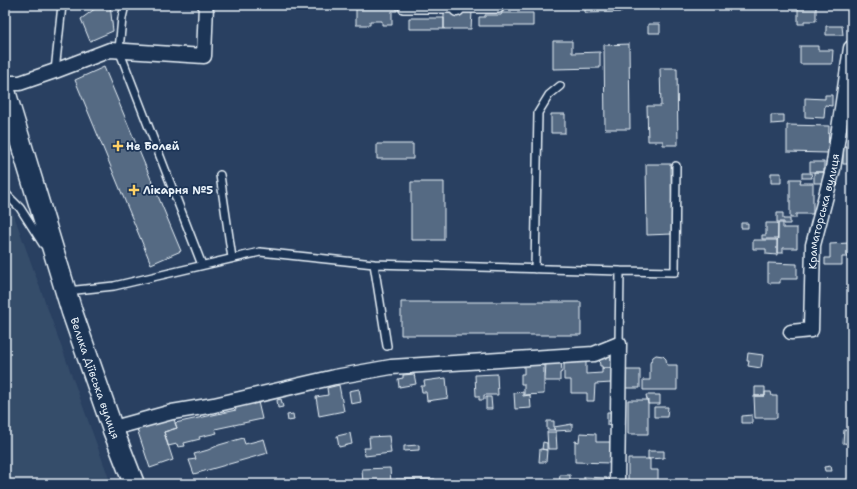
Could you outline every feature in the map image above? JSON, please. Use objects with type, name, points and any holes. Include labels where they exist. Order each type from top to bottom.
[{"type":"main road","name":"Велика Діївська вулиця","points":[[5,91],[66,291],[113,430],[134,484]]},
{"type":"street","points":[[5,83],[20,83],[110,50],[204,56],[206,5]]},
{"type":"street","name":"Краматорська вулиця","points":[[791,332],[811,330],[813,245],[833,169],[850,48],[852,48]]},
{"type":"street","points":[[113,430],[121,426],[172,412],[214,405],[335,376],[391,366],[594,354],[619,344],[617,484]]},
{"type":"lane","points":[[55,71],[62,5]]},
{"type":"lane","points":[[125,5],[122,18],[119,50],[202,265]]},
{"type":"lane","points":[[402,5],[402,9],[457,7],[499,8],[503,5]]},
{"type":"lane","points":[[535,268],[538,113],[549,95],[560,86]]},
{"type":"lane","points":[[66,291],[114,286],[260,252],[374,264],[675,272],[676,166]]},
{"type":"lane","points":[[220,175],[232,258]]},
{"type":"lane","name":"Велика Діївська вулиця","points":[[5,193],[26,216],[60,272]]},
{"type":"lane","points":[[374,264],[387,346]]},
{"type":"lane","points":[[619,344],[620,271]]},
{"type":"shaded area","points":[[5,210],[13,213],[111,484],[5,484]]},
{"type":"building","points":[[100,5],[110,5],[113,31],[90,41],[81,19]]},
{"type":"building","points":[[356,5],[397,5],[397,11],[392,11],[392,25],[382,25],[382,21],[370,21],[370,25],[356,25]]},
{"type":"building","points":[[585,5],[622,5],[622,12],[585,13]]},
{"type":"building","points":[[641,5],[663,5],[663,9],[641,9]]},
{"type":"building","points":[[798,5],[816,5],[816,21],[804,21],[804,24],[798,24]]},
{"type":"building","points":[[444,12],[472,12],[471,29],[444,29]]},
{"type":"building","points":[[502,13],[533,13],[533,26],[479,26],[479,17],[485,17],[485,15],[501,15]]},
{"type":"building","points":[[409,18],[444,18],[444,29],[409,29]]},
{"type":"building","points":[[648,24],[660,24],[660,33],[648,33]]},
{"type":"building","points":[[826,26],[842,26],[843,35],[826,35]]},
{"type":"building","points":[[553,41],[572,41],[572,53],[600,52],[600,68],[553,69]]},
{"type":"building","points":[[629,44],[630,129],[605,129],[604,45]]},
{"type":"building","points":[[800,46],[818,46],[818,50],[833,50],[832,64],[800,64]]},
{"type":"building","points":[[104,67],[181,251],[151,264],[75,80]]},
{"type":"building","points":[[660,68],[677,68],[678,145],[663,145],[663,141],[648,141],[647,106],[661,106]]},
{"type":"building","points":[[825,95],[832,95],[832,106],[825,105],[824,118],[805,117],[805,98],[825,99]]},
{"type":"building","points":[[551,114],[565,114],[565,133],[551,133]]},
{"type":"building","points":[[771,115],[784,115],[784,123],[771,124]]},
{"type":"building","points":[[787,125],[829,126],[828,153],[787,152]]},
{"type":"building","points":[[377,144],[413,144],[413,159],[377,159]]},
{"type":"building","points":[[843,146],[852,146],[852,164],[843,164]]},
{"type":"building","points":[[810,162],[824,162],[824,172],[810,172]]},
{"type":"building","points":[[646,164],[671,164],[672,234],[647,235]]},
{"type":"building","points":[[814,172],[824,172],[823,183],[814,183]]},
{"type":"building","points":[[771,173],[781,173],[781,183],[771,183]]},
{"type":"building","points":[[802,173],[811,173],[812,178],[802,178]]},
{"type":"building","points":[[790,179],[801,179],[800,183],[813,183],[813,214],[796,214],[796,218],[790,218]]},
{"type":"building","points":[[411,182],[444,182],[444,240],[411,240]]},
{"type":"building","points":[[777,213],[783,213],[783,219],[790,219],[790,224],[777,222]]},
{"type":"building","points":[[741,223],[748,223],[748,228],[741,228]]},
{"type":"building","points":[[766,223],[778,223],[778,239],[762,239],[762,235],[766,235]]},
{"type":"building","points":[[778,223],[783,223],[783,228],[797,228],[797,248],[783,248],[783,253],[777,253]]},
{"type":"building","points":[[753,240],[777,240],[777,255],[766,254],[766,249],[753,249]]},
{"type":"building","points":[[849,243],[849,257],[842,257],[842,265],[825,265],[825,258],[830,258],[830,244]]},
{"type":"building","points":[[768,263],[797,264],[797,279],[780,279],[780,283],[768,283]]},
{"type":"building","points":[[401,302],[581,302],[581,335],[401,335]]},
{"type":"building","points":[[748,353],[763,355],[761,368],[748,366]]},
{"type":"building","points":[[656,355],[663,356],[666,359],[667,365],[677,365],[677,390],[643,390],[643,380],[650,380],[650,363]]},
{"type":"building","points":[[611,356],[612,368],[602,368],[602,366],[600,366],[599,358]]},
{"type":"building","points":[[561,361],[562,372],[560,373],[560,381],[545,381],[546,362]]},
{"type":"building","points":[[564,361],[586,361],[586,374],[602,373],[602,368],[612,368],[612,383],[595,384],[594,401],[587,401],[587,393],[571,393],[571,380],[564,380]]},
{"type":"building","points":[[524,365],[544,365],[544,394],[524,395],[524,384],[521,384],[521,374],[524,374]]},
{"type":"building","points":[[624,370],[640,370],[640,388],[624,388]]},
{"type":"building","points":[[414,374],[416,384],[399,387],[398,379],[403,378],[403,375]]},
{"type":"building","points":[[497,374],[498,395],[484,395],[484,400],[479,400],[479,396],[476,396],[475,375]]},
{"type":"building","points":[[446,378],[448,398],[427,401],[426,392],[422,392],[421,386],[425,386],[424,381]]},
{"type":"building","points":[[339,385],[344,411],[319,416],[316,397],[328,395],[327,388]]},
{"type":"building","points":[[755,387],[765,387],[765,396],[755,396]]},
{"type":"building","points":[[359,389],[361,402],[351,404],[349,391]]},
{"type":"building","points":[[523,392],[523,396],[530,395],[531,408],[515,409],[514,393]]},
{"type":"building","points":[[765,392],[771,392],[772,396],[777,396],[777,418],[755,418],[754,396],[765,396]]},
{"type":"building","points":[[646,395],[660,395],[660,404],[648,404]]},
{"type":"building","points":[[486,397],[491,397],[492,409],[486,409]]},
{"type":"building","points":[[281,399],[283,407],[278,408],[277,400]]},
{"type":"building","points":[[628,400],[648,400],[648,434],[628,434]]},
{"type":"building","points":[[258,402],[262,419],[215,429],[217,433],[199,437],[200,439],[184,443],[185,446],[178,447],[177,444],[168,446],[164,432],[177,428],[175,423],[236,410],[235,407]]},
{"type":"building","points":[[654,407],[668,407],[667,417],[654,417]]},
{"type":"building","points":[[607,412],[611,412],[610,426],[607,425]]},
{"type":"building","points":[[172,414],[177,428],[164,432],[173,460],[150,468],[136,426]]},
{"type":"building","points":[[293,414],[294,420],[288,421],[287,415]]},
{"type":"building","points":[[752,415],[752,423],[742,423],[742,416]]},
{"type":"building","points":[[547,421],[554,421],[554,430],[547,430]]},
{"type":"building","points":[[572,424],[572,430],[555,431],[554,427]]},
{"type":"building","points":[[844,430],[852,431],[852,444],[843,443]]},
{"type":"building","points":[[547,432],[556,432],[557,449],[548,449]]},
{"type":"building","points":[[350,433],[352,444],[339,447],[337,436]]},
{"type":"building","points":[[580,433],[596,434],[596,442],[611,442],[610,463],[575,462],[575,441],[579,442]]},
{"type":"building","points":[[389,436],[391,453],[365,456],[364,448],[370,448],[369,437]]},
{"type":"building","points":[[243,438],[245,444],[264,439],[268,453],[194,474],[189,460],[196,459],[194,454]]},
{"type":"building","points":[[543,442],[547,443],[547,450],[542,449]]},
{"type":"building","points":[[419,445],[419,450],[404,451],[404,446]]},
{"type":"building","points":[[540,449],[547,450],[546,462],[539,462]]},
{"type":"building","points":[[648,451],[664,451],[664,458],[648,459]]},
{"type":"building","points":[[628,459],[650,459],[650,470],[658,470],[658,484],[628,484]]},
{"type":"building","points":[[831,466],[832,471],[825,471],[824,467]]},
{"type":"building","points":[[390,468],[391,484],[363,484],[362,469]]},
{"type":"building","points":[[560,475],[570,475],[570,484],[559,484]]},
{"type":"building","points":[[584,477],[607,478],[607,484],[584,484]]},
{"type":"building","points":[[396,479],[435,479],[435,484],[396,484]]},
{"type":"place","name":"Не Болей","points":[[118,146]]},
{"type":"place","name":"Лікарня №5","points":[[134,190]]}]
